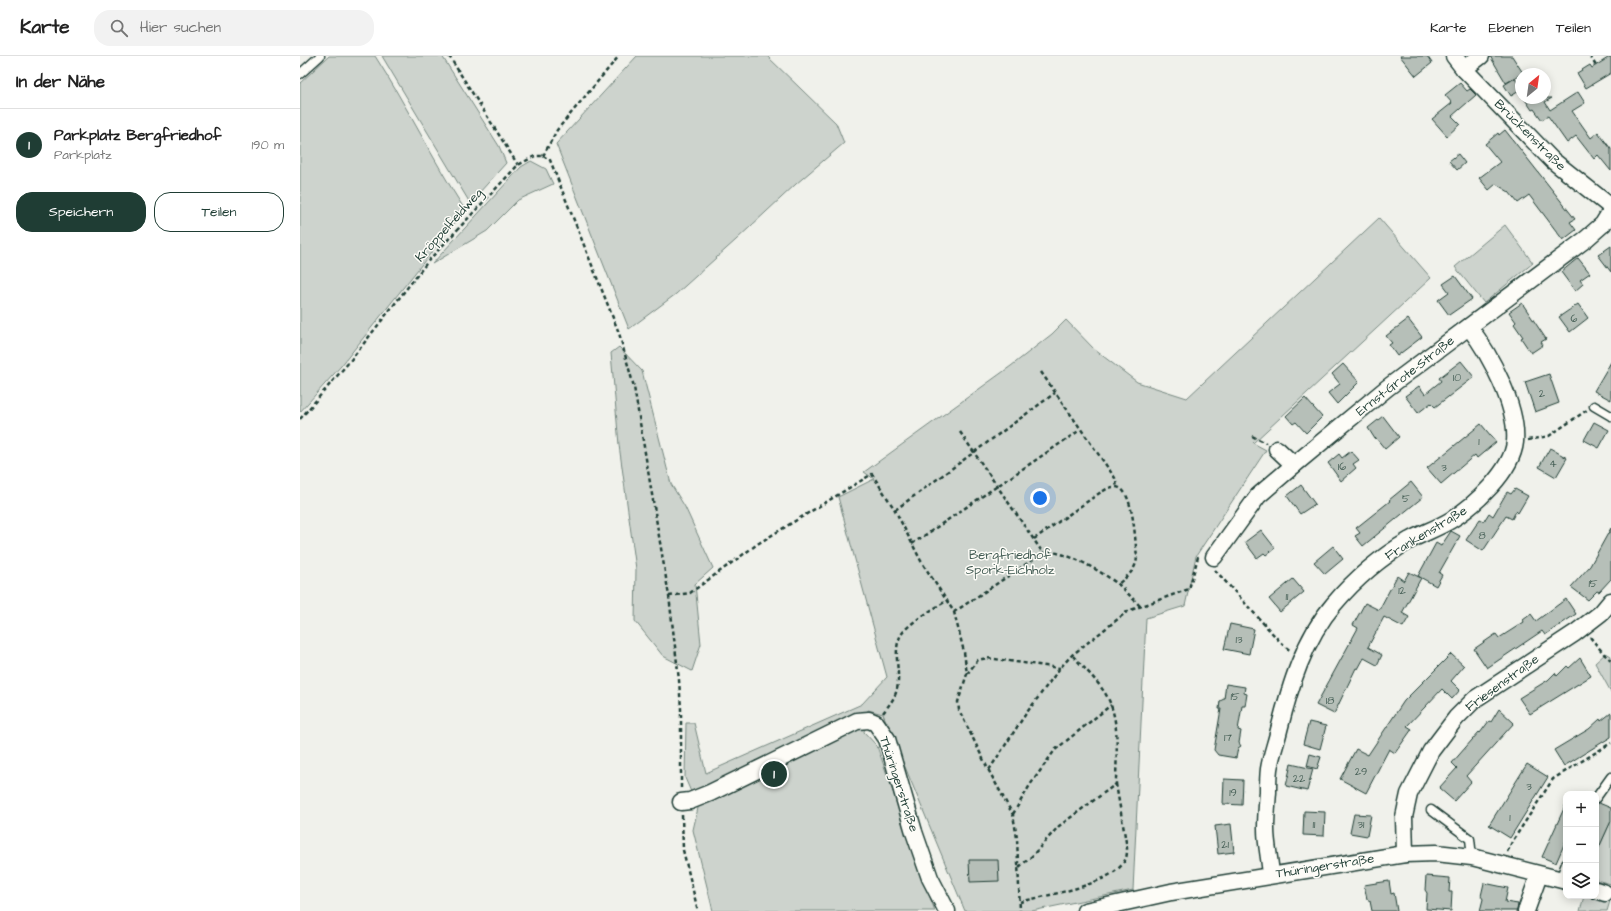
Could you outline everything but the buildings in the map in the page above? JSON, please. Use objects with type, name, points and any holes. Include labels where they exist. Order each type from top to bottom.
[{"type":"street","name":"Brückenstraße","points":[[1454,56],[1464,69],[1552,160],[1611,207]]},
{"type":"street","points":[[1464,69],[1481,56]]},
{"type":"street","name":"Ernst-Grote-Straße","points":[[1214,556],[1258,496],[1387,388],[1586,239],[1603,224],[1611,211]]},
{"type":"street","name":"Frankenstraße","points":[[1271,875],[1266,829],[1269,770],[1287,697],[1303,656],[1316,629],[1333,605],[1354,582],[1375,564],[1410,541],[1451,520],[1471,506],[1492,486],[1510,457],[1515,442],[1514,426],[1509,404],[1501,380],[1480,342],[1469,327]]},
{"type":"street","points":[[1277,449],[1294,465]]},
{"type":"street","name":"Friesenstraße","points":[[1405,854],[1404,817],[1409,794],[1431,751],[1456,718],[1475,699],[1582,628],[1601,613],[1611,601]]},
{"type":"street","name":"Thüringerstraße","points":[[681,802],[690,801],[710,793],[857,721],[869,720],[876,723],[887,739],[914,832],[930,878],[947,911]]},
{"type":"street","name":"Thüringerstraße","points":[[1085,911],[1171,892],[1405,854],[1436,853],[1472,858],[1563,880]]},
{"type":"street","points":[[1526,911],[1539,875]]},
{"type":"lane","points":[[300,74],[320,56]]},
{"type":"lane","points":[[1594,406],[1611,416]]},
{"type":"lane","points":[[1599,794],[1611,777]]},
{"type":"lane","points":[[1431,810],[1470,839],[1472,858]]},
{"type":"path","points":[[449,56],[518,165]]},
{"type":"path","points":[[619,56],[557,130],[543,156],[550,160],[619,333],[634,387],[669,596],[681,709],[681,802],[683,850],[698,911]]},
{"type":"path","points":[[1590,56],[1596,66]]},
{"type":"path","name":"Kröppelfeldweg","points":[[300,419],[350,361],[429,260],[518,165],[535,156],[543,156]]},
{"type":"path","points":[[1041,372],[1080,430],[1115,478],[1117,487]]},
{"type":"path","points":[[895,510],[1055,393]]},
{"type":"path","points":[[1527,441],[1549,436],[1586,410]]},
{"type":"path","points":[[912,544],[1080,430]]},
{"type":"path","points":[[960,432],[1043,553]]},
{"type":"path","points":[[669,596],[690,593],[760,543],[872,474],[895,510],[921,561],[948,600],[954,612],[964,652],[967,674]]},
{"type":"path","points":[[1034,539],[1110,487],[1117,487],[1123,490],[1130,501],[1137,557],[1136,565],[1132,571],[1118,584]]},
{"type":"path","points":[[954,612],[1043,553],[1050,550],[1061,553],[1088,565],[1118,584],[1141,607]]},
{"type":"path","points":[[989,771],[1025,715],[1060,668],[1072,655],[1128,611],[1189,589],[1198,557],[1214,556],[1215,570],[1284,646]]},
{"type":"path","points":[[876,723],[895,696],[898,688],[898,644],[900,636],[906,628],[948,600]]},
{"type":"path","points":[[1582,628],[1611,660]]},
{"type":"path","points":[[1020,902],[1097,882],[1121,865],[1126,858],[1127,848],[1116,784],[1116,732],[1111,705],[1105,692],[1072,655]]},
{"type":"path","points":[[1020,911],[1017,838],[1013,814],[989,771],[959,710],[958,702],[967,674],[978,660],[987,658],[1060,668]]},
{"type":"path","points":[[1013,814],[1030,785],[1055,750],[1111,705]]},
{"type":"path","points":[[1505,865],[1507,853],[1512,842],[1553,779],[1611,742]]},
{"type":"path","points":[[1019,867],[1031,857],[1059,826],[1116,784]]},
{"type":"green space","points":[[329,56],[375,56],[465,210],[341,366],[300,412],[300,83]]},
{"type":"green space","points":[[382,56],[442,56],[499,146],[506,163],[470,203]]},
{"type":"green space","points":[[637,56],[767,56],[836,123],[844,143],[796,184],[676,294],[629,329],[556,144]]},
{"type":"green space","points":[[531,161],[546,169],[553,184],[518,200],[487,231],[432,264],[521,167]]},
{"type":"green space","name":"Bergfriedhof Spork-Eichholz","points":[[1379,218],[1431,278],[1253,443],[1266,450],[1196,556],[1185,606],[1146,618],[1133,890],[1032,911],[965,911],[883,714],[868,710],[864,732],[877,746],[935,911],[713,911],[693,830],[698,808],[685,778],[686,723],[694,723],[706,773],[862,704],[887,677],[838,497],[874,479],[864,472],[1011,366],[1052,334],[1066,320],[1095,350],[1137,382],[1187,398]]},
{"type":"green space","points":[[1505,225],[1533,263],[1484,303],[1455,267]]},
{"type":"green space","points":[[619,347],[642,371],[671,484],[685,507],[713,568],[695,584],[701,644],[692,671],[663,656],[635,621],[636,569],[619,445],[611,353]]},
{"type":"green space","points":[[1606,653],[1611,656],[1611,692],[1595,663]]},
{"type":"green space","points":[[1611,821],[1611,884],[1599,881],[1599,847]]},
{"type":"green space","points":[[1599,897],[1610,901],[1607,911],[1580,911],[1583,899],[1599,899]]},
{"type":"place","name":"Parkplatz Bergfriedhof","points":[[774,774]]}]
